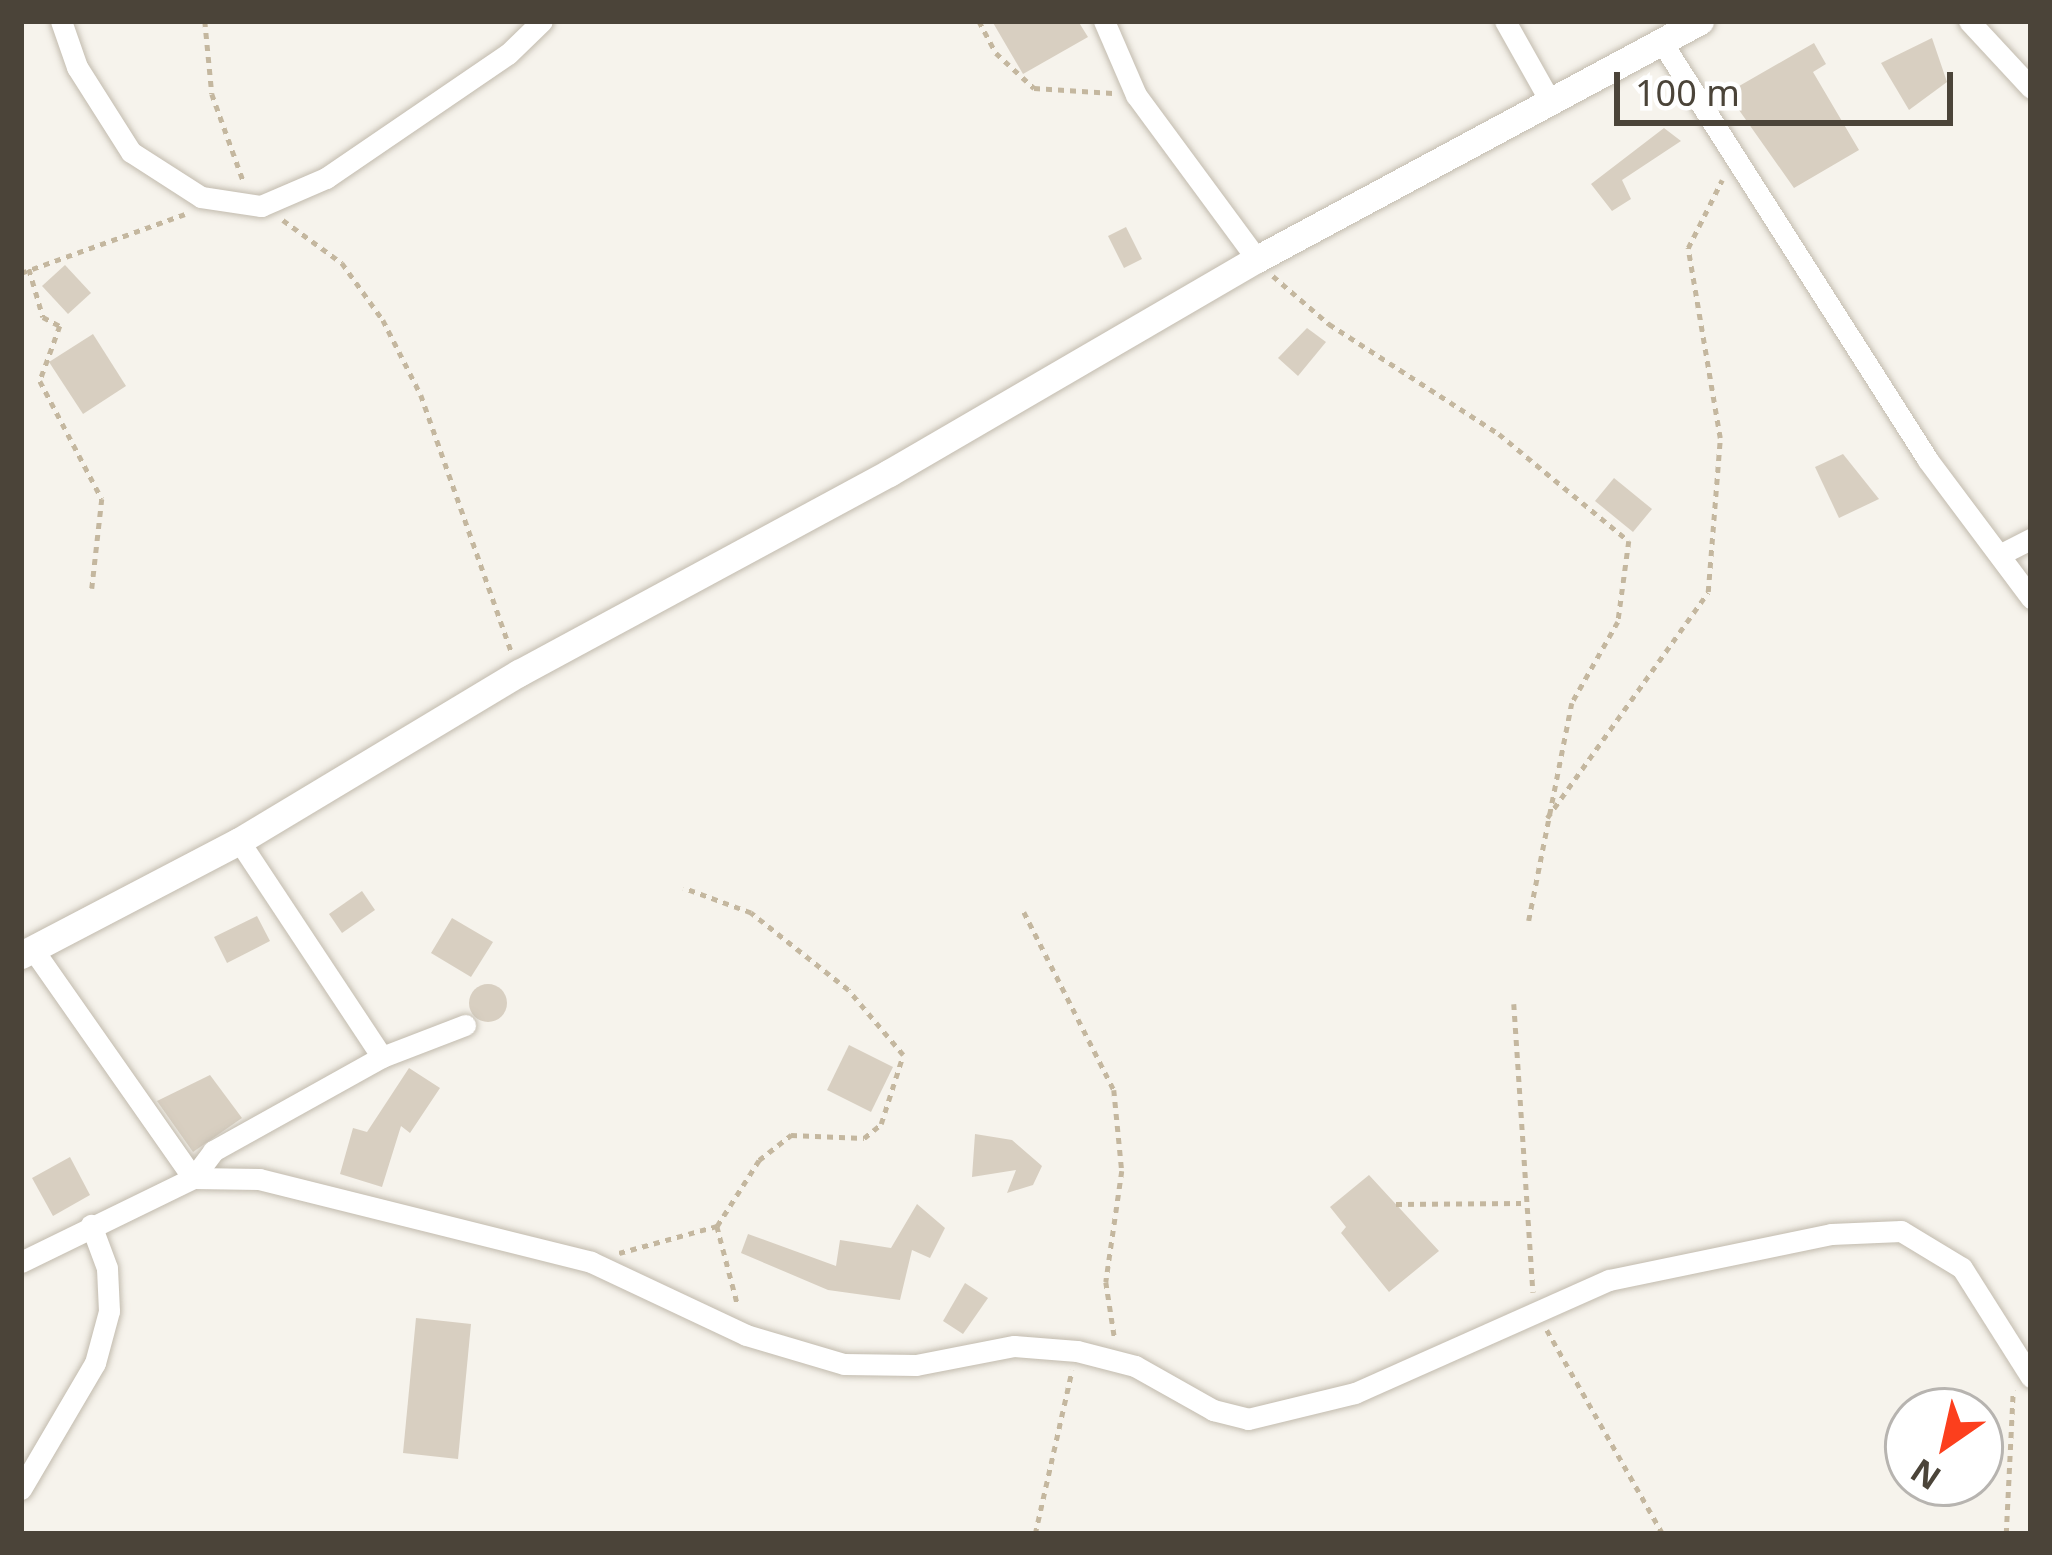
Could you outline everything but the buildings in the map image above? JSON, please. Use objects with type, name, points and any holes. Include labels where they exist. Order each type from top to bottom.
[{"type":"street","points":[[62,21],[113,135],[156,171],[220,204],[257,206],[326,178],[508,54],[542,21]]},
{"type":"street","points":[[1104,21],[1136,95],[1256,259]]},
{"type":"street","points":[[1505,21],[1549,99]]},
{"type":"street","points":[[1969,21],[2031,88]]},
{"type":"street","points":[[194,1178],[26,952],[238,841],[519,673],[889,473],[1256,259],[1683,28],[1735,163],[1927,459],[2031,598]]},
{"type":"street","points":[[2001,554],[2031,539]]},
{"type":"street","points":[[238,841],[382,1057]]},
{"type":"street","points":[[194,1178],[213,1150],[382,1057],[465,1025]]},
{"type":"street","points":[[21,1262],[194,1178],[311,1190],[591,1262],[746,1335],[844,1364],[916,1365],[1014,1346],[1077,1352],[1123,1362],[1214,1410],[1248,1419],[1355,1393],[1534,1307],[1683,1262],[1831,1234],[1900,1231],[1961,1268],[2023,1370]]},
{"type":"street","points":[[21,1489],[95,1363],[109,1311],[107,1268],[91,1225]]},
{"type":"path","points":[[205,21],[212,94],[257,206],[342,262],[383,320],[421,394],[519,673]]},
{"type":"path","points":[[979,21],[996,53],[1034,88],[1136,95]]},
{"type":"path","points":[[1543,822],[1708,592],[1720,438],[1688,248],[1706,202],[1735,163]]},
{"type":"path","points":[[21,273],[220,204]]},
{"type":"path","points":[[1256,259],[1329,324],[1499,434],[1629,542],[1618,622],[1572,704],[1543,822],[1529,922]]},
{"type":"path","points":[[29,268],[43,317],[60,326],[40,381],[102,499],[92,588]]},
{"type":"path","points":[[591,1262],[717,1226],[773,1145],[791,1135],[864,1138],[880,1124],[902,1055],[848,990],[751,913],[683,888]]},
{"type":"path","points":[[1024,912],[1114,1090],[1122,1172],[1106,1282],[1123,1362]]},
{"type":"path","points":[[1514,1004],[1521,1203],[1534,1307],[1663,1534]]},
{"type":"path","points":[[1396,1204],[1521,1203]]},
{"type":"path","points":[[717,1226],[746,1335]]},
{"type":"path","points":[[1035,1534],[1077,1352]]},
{"type":"path","points":[[2006,1534],[2023,1370]]}]
